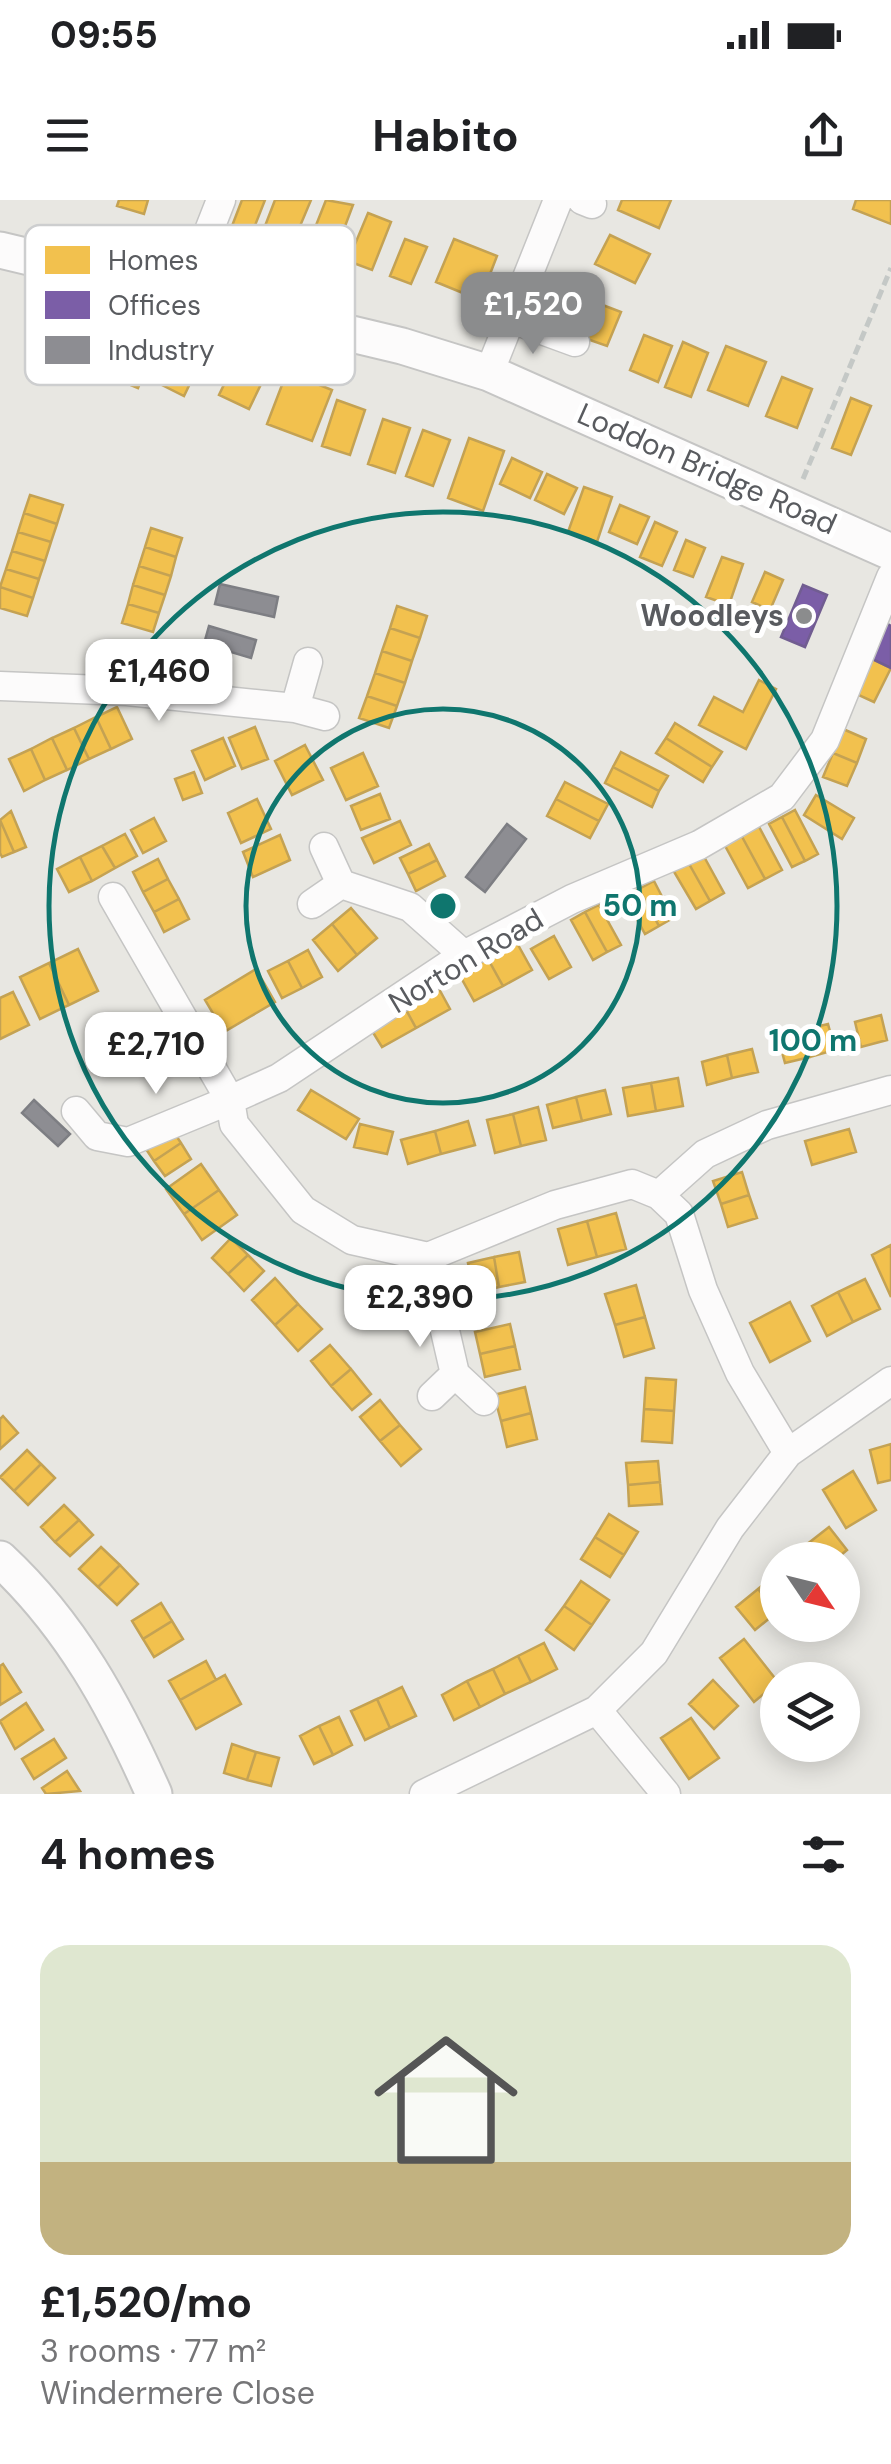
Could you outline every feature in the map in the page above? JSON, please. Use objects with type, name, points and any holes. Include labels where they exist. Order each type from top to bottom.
[{"type":"street","points":[[210,225],[220,200]]},
{"type":"street","points":[[489,374],[558,200]]},
{"type":"street","name":"Loddon Bridge Road","points":[[0,250],[25,256]]},
{"type":"street","points":[[512,318],[575,342]]},
{"type":"street","name":"Loddon Bridge Road","points":[[355,334],[489,374],[891,552]]},
{"type":"street","name":"Norton Road","points":[[76,1111],[98,1136],[128,1142],[230,1100],[279,1078],[464,955],[572,899],[698,845],[782,797],[825,740],[891,576]]},
{"type":"street","points":[[295,708],[308,662]]},
{"type":"street","points":[[0,686],[127,691],[295,708],[325,716]]},
{"type":"street","points":[[324,847],[341,884],[410,907],[464,955]]},
{"type":"street","points":[[312,904],[341,884]]},
{"type":"street","points":[[114,897],[230,1100],[234,1124],[303,1210],[352,1240],[428,1258],[555,1205],[632,1184],[660,1195],[679,1214],[703,1290],[740,1373],[788,1453]]},
{"type":"street","points":[[660,1195],[705,1154],[767,1125],[891,1090]]},
{"type":"street","points":[[428,1258],[455,1374],[484,1401]]},
{"type":"street","points":[[432,1396],[455,1374]]},
{"type":"street","points":[[424,1794],[597,1710],[654,1652],[730,1528],[788,1453],[891,1381]]},
{"type":"street","points":[[0,1560],[40,1596],[81,1654],[106,1692],[154,1794]]},
{"type":"street","points":[[597,1710],[666,1794]]},
{"type":"path","points":[[792,505],[891,268]]},
{"type":"building: Homes","points":[[119,200],[148,200],[144,214],[117,206]]},
{"type":"building: Homes","points":[[242,200],[265,200],[255,225],[232,225]]},
{"type":"building: Homes","points":[[275,200],[311,200],[300,225],[265,225]]},
{"type":"building: Homes","points":[[326,200],[353,205],[346,225],[316,225]]},
{"type":"building: Homes","points":[[622,200],[671,200],[659,228],[618,210]]},
{"type":"building: Homes","points":[[856,200],[891,200],[891,224],[853,209]]},
{"type":"building: Homes","points":[[368,213],[391,222],[372,270],[355,264],[355,244]]},
{"type":"building: Homes","points":[[610,235],[650,254],[635,283],[595,264]]},
{"type":"building: Homes","points":[[405,239],[427,247],[411,284],[390,276]]},
{"type":"building: Homes","points":[[454,239],[497,256],[480,300],[436,282]]},
{"type":"building: Homes","points":[[560,288],[580,296],[567,330],[546,322]]},
{"type":"building: Homes","points":[[580,296],[600,304],[587,339],[567,330]]},
{"type":"building: Homes","points":[[600,304],[621,312],[607,346],[587,339]]},
{"type":"building: Homes","points":[[644,335],[672,346],[658,382],[630,370]]},
{"type":"building: Homes","points":[[683,342],[708,353],[691,397],[665,387]]},
{"type":"building: Homes","points":[[726,346],[766,362],[748,406],[708,390]]},
{"type":"building: Homes","points":[[782,377],[812,389],[797,428],[766,416]]},
{"type":"building: Homes","points":[[162,385],[189,385],[184,396]]},
{"type":"building: Homes","points":[[224,385],[261,385],[249,409],[219,395]]},
{"type":"building: Homes","points":[[282,385],[320,385],[332,390],[312,441],[267,424]]},
{"type":"building: Homes","points":[[851,398],[871,406],[851,455],[832,448]]},
{"type":"building: Homes","points":[[337,400],[365,410],[350,455],[322,446]]},
{"type":"building: Homes","points":[[383,419],[410,428],[395,473],[368,464]]},
{"type":"building: Homes","points":[[423,430],[450,440],[433,486],[406,476]]},
{"type":"building: Homes","points":[[469,438],[504,451],[483,511],[448,498]]},
{"type":"building: Homes","points":[[512,458],[542,472],[530,498],[500,484]]},
{"type":"building: Homes","points":[[547,474],[577,488],[564,514],[535,500]]},
{"type":"building: Homes","points":[[584,487],[612,497],[597,542],[568,532]]},
{"type":"building: Homes","points":[[30,495],[63,505],[57,524],[24,513]]},
{"type":"building: Homes","points":[[620,505],[649,517],[637,544],[609,532]]},
{"type":"building: Homes","points":[[24,513],[57,524],[51,542],[18,532]]},
{"type":"building: Homes","points":[[655,522],[677,532],[662,566],[640,557]]},
{"type":"building: Homes","points":[[151,528],[182,538],[176,557],[145,547]]},
{"type":"building: Homes","points":[[18,532],[51,542],[45,561],[12,551]]},
{"type":"building: Homes","points":[[686,540],[705,548],[693,577],[674,570]]},
{"type":"building: Homes","points":[[145,547],[176,557],[171,576],[139,566]]},
{"type":"building: Homes","points":[[12,551],[45,561],[39,579],[6,569]]},
{"type":"building: Homes","points":[[722,557],[743,564],[729,605],[706,597]]},
{"type":"building: Homes","points":[[139,566],[171,576],[165,595],[133,585]]},
{"type":"building: Homes","points":[[6,569],[39,579],[33,598],[0,587]]},
{"type":"building: Homes","points":[[765,572],[783,580],[770,610],[752,602]]},
{"type":"building: Homes","points":[[133,585],[165,595],[159,613],[128,604]]},
{"type":"building: Homes","points":[[0,587],[33,598],[27,616],[0,608]]},
{"type":"building: Homes","points":[[128,604],[159,613],[153,632],[122,623]]},
{"type":"building: Homes","points":[[397,606],[427,616],[420,638],[390,628]]},
{"type":"building: Homes","points":[[390,628],[420,638],[412,661],[382,651]]},
{"type":"building: Homes","points":[[382,651],[412,661],[405,683],[375,673]]},
{"type":"building: Homes","points":[[870,658],[891,668],[874,702],[854,693]]},
{"type":"building: Homes","points":[[375,673],[405,683],[397,706],[367,696]]},
{"type":"building: Homes","points":[[759,680],[776,689],[746,749],[699,725],[714,697],[743,712]]},
{"type":"building: Homes","points":[[367,696],[397,706],[389,728],[359,718]]},
{"type":"building: Homes","points":[[117,707],[132,739],[111,749],[96,717]]},
{"type":"building: Homes","points":[[96,717],[111,749],[89,759],[74,728]]},
{"type":"building: Homes","points":[[675,723],[722,752],[712,767],[666,738]]},
{"type":"building: Homes","points":[[255,727],[268,759],[242,769],[229,738]]},
{"type":"building: Homes","points":[[74,728],[89,759],[67,770],[52,738]]},
{"type":"building: Homes","points":[[843,729],[866,739],[857,763],[833,753]]},
{"type":"building: Homes","points":[[52,738],[67,770],[45,780],[31,749]]},
{"type":"building: Homes","points":[[223,738],[235,766],[205,780],[192,751]]},
{"type":"building: Homes","points":[[666,738],[712,767],[703,782],[656,753]]},
{"type":"building: Homes","points":[[305,745],[323,780],[292,795],[275,761]]},
{"type":"building: Homes","points":[[31,749],[45,780],[24,791],[9,759]]},
{"type":"building: Homes","points":[[621,752],[668,776],[659,791],[613,767]]},
{"type":"building: Homes","points":[[363,753],[378,786],[346,800],[331,768]]},
{"type":"building: Homes","points":[[833,753],[857,763],[847,786],[823,777]]},
{"type":"building: Homes","points":[[613,767],[659,791],[652,807],[605,783]]},
{"type":"building: Homes","points":[[194,772],[202,793],[183,800],[175,779]]},
{"type":"building: Homes","points":[[565,782],[608,804],[599,821],[556,799]]},
{"type":"building: Homes","points":[[380,794],[390,819],[361,830],[351,806]]},
{"type":"building: Homes","points":[[816,795],[854,818],[842,839],[804,815]]},
{"type":"building: Homes","points":[[257,799],[271,829],[241,843],[228,813]]},
{"type":"building: Homes","points":[[556,799],[599,821],[590,838],[547,816]]},
{"type":"building: Homes","points":[[795,810],[818,854],[805,861],[782,817]]},
{"type":"building: Homes","points":[[11,811],[26,847],[14,852],[0,820]]},
{"type":"building: Homes","points":[[782,817],[805,861],[792,867],[769,824]]},
{"type":"building: Homes","points":[[154,818],[166,841],[143,853],[131,830]]},
{"type":"building: Homes","points":[[0,820],[14,852],[2,857],[0,853]]},
{"type":"building: Homes","points":[[400,821],[411,845],[374,863],[362,838]]},
{"type":"building: Homes","points":[[757,823],[782,870],[765,879],[740,833]]},
{"type":"building: Homes","points":[[740,833],[765,879],[748,888],[723,842]]},
{"type":"building: Homes","points":[[125,834],[137,856],[115,868],[102,846]]},
{"type":"building: Homes","points":[[280,835],[290,860],[253,877],[243,852]]},
{"type":"building: Homes","points":[[429,844],[437,860],[408,874],[400,858]]},
{"type":"building: Homes","points":[[102,846],[115,868],[92,881],[80,857]]},
{"type":"building: Homes","points":[[702,853],[724,893],[710,901],[688,862]]},
{"type":"building: Homes","points":[[80,857],[92,881],[69,892],[57,869]]},
{"type":"building: Homes","points":[[158,859],[168,879],[143,892],[133,872]]},
{"type":"building: Homes","points":[[437,860],[445,876],[416,891],[408,874]]},
{"type":"building: Homes","points":[[688,862],[710,901],[696,909],[673,870]]},
{"type":"building: Homes","points":[[168,879],[179,899],[154,912],[143,892]]},
{"type":"building: Homes","points":[[654,881],[673,918],[659,926],[639,889]]},
{"type":"building: Homes","points":[[639,889],[659,926],[645,934],[625,897]]},
{"type":"building: Homes","points":[[179,899],[189,919],[164,932],[154,912]]},
{"type":"building: Homes","points":[[599,905],[621,945],[607,952],[585,912]]},
{"type":"building: Homes","points":[[351,908],[377,938],[357,955],[332,924]]},
{"type":"building: Homes","points":[[585,912],[607,952],[593,960],[571,920]]},
{"type":"building: Homes","points":[[332,924],[357,955],[338,971],[313,940]]},
{"type":"building: Homes","points":[[554,936],[571,967],[549,979],[531,949]]},
{"type":"building: Homes","points":[[517,943],[532,970],[503,986],[488,959]]},
{"type":"building: Homes","points":[[78,949],[98,991],[69,1005],[49,963]]},
{"type":"building: Homes","points":[[308,950],[322,977],[302,988],[288,961]]},
{"type":"building: Homes","points":[[488,959],[503,986],[474,1001],[459,974]]},
{"type":"building: Homes","points":[[288,961],[302,988],[282,998],[268,971]]},
{"type":"building: Homes","points":[[49,963],[69,1005],[40,1019],[20,977]]},
{"type":"building: Homes","points":[[256,969],[275,1002],[224,1032],[205,1000]]},
{"type":"building: Homes","points":[[438,987],[450,1009],[416,1028],[404,1006]]},
{"type":"building: Homes","points":[[13,992],[29,1025],[0,1039],[0,998]]},
{"type":"building: Homes","points":[[404,1006],[416,1028],[382,1047],[369,1026]]},
{"type":"building: Homes","points":[[881,1015],[887,1040],[861,1047],[855,1022]]},
{"type":"building: Homes","points":[[169,1024],[185,1055],[151,1071],[134,1040]]},
{"type":"building: Homes","points":[[828,1024],[835,1050],[810,1057],[803,1030]]},
{"type":"building: Homes","points":[[803,1030],[810,1057],[785,1063],[778,1037]]},
{"type":"building: Homes","points":[[752,1049],[758,1072],[732,1078],[727,1055]]},
{"type":"building: Homes","points":[[727,1055],[732,1078],[707,1085],[702,1062]]},
{"type":"building: Homes","points":[[678,1078],[683,1106],[656,1111],[651,1083]]},
{"type":"building: Homes","points":[[651,1083],[656,1111],[628,1116],[623,1088]]},
{"type":"building: Homes","points":[[311,1090],[359,1119],[346,1139],[298,1110]]},
{"type":"building: Homes","points":[[605,1090],[611,1114],[582,1121],[576,1097]]},
{"type":"building: Homes","points":[[576,1097],[582,1121],[553,1128],[547,1105]]},
{"type":"building: Homes","points":[[538,1107],[546,1140],[521,1146],[513,1114]]},
{"type":"building: Homes","points":[[513,1114],[521,1146],[495,1153],[487,1120]]},
{"type":"building: Homes","points":[[468,1121],[475,1145],[441,1154],[435,1131]]},
{"type":"building: Homes","points":[[360,1124],[393,1132],[387,1154],[354,1147]]},
{"type":"building: Homes","points":[[171,1128],[181,1143],[154,1161],[144,1146]]},
{"type":"building: Homes","points":[[849,1129],[856,1152],[812,1165],[805,1141]]},
{"type":"building: Homes","points":[[435,1131],[441,1154],[408,1164],[401,1140]]},
{"type":"building: Homes","points":[[181,1143],[191,1159],[165,1176],[154,1161]]},
{"type":"building: Homes","points":[[201,1164],[219,1190],[184,1214],[166,1189]]},
{"type":"building: Homes","points":[[742,1172],[749,1195],[721,1204],[713,1181]]},
{"type":"building: Homes","points":[[219,1190],[237,1215],[202,1240],[184,1214]]},
{"type":"building: Homes","points":[[749,1195],[757,1218],[728,1227],[721,1204]]},
{"type":"building: Homes","points":[[616,1213],[626,1249],[597,1257],[587,1221]]},
{"type":"building: Homes","points":[[587,1221],[597,1257],[568,1265],[558,1229]]},
{"type":"building: Homes","points":[[231,1238],[248,1255],[228,1274],[212,1258]]},
{"type":"building: Homes","points":[[891,1245],[891,1297],[872,1255]]},
{"type":"building: Homes","points":[[519,1252],[525,1282],[499,1287],[494,1257]]},
{"type":"building: Homes","points":[[248,1255],[264,1271],[244,1291],[228,1274]]},
{"type":"building: Homes","points":[[494,1257],[499,1287],[474,1293],[468,1263]]},
{"type":"building: Homes","points":[[275,1278],[298,1304],[275,1325],[252,1300]]},
{"type":"building: Homes","points":[[865,1279],[880,1309],[853,1322],[838,1292]]},
{"type":"building: Homes","points":[[636,1285],[645,1317],[615,1325],[605,1294]]},
{"type":"building: Homes","points":[[838,1292],[853,1322],[827,1336],[812,1306]]},
{"type":"building: Homes","points":[[790,1302],[810,1341],[770,1362],[750,1323]]},
{"type":"building: Homes","points":[[298,1304],[322,1329],[298,1351],[275,1325]]},
{"type":"building: Homes","points":[[645,1317],[654,1348],[624,1357],[615,1325]]},
{"type":"building: Homes","points":[[510,1324],[515,1346],[480,1354],[475,1332]]},
{"type":"building: Homes","points":[[330,1345],[351,1369],[331,1386],[311,1361]]},
{"type":"building: Homes","points":[[515,1346],[520,1369],[485,1377],[480,1354]]},
{"type":"building: Homes","points":[[351,1369],[371,1394],[352,1410],[331,1386]]},
{"type":"building: Homes","points":[[646,1378],[676,1380],[674,1411],[644,1409]]},
{"type":"building: Homes","points":[[525,1387],[531,1413],[501,1421],[494,1395]]},
{"type":"building: Homes","points":[[380,1400],[400,1425],[380,1441],[360,1417]]},
{"type":"building: Homes","points":[[644,1409],[674,1411],[672,1443],[642,1441]]},
{"type":"building: Homes","points":[[531,1413],[537,1439],[507,1447],[501,1421]]},
{"type":"building: Homes","points":[[3,1416],[18,1433],[0,1449],[0,1419]]},
{"type":"building: Homes","points":[[400,1425],[421,1449],[401,1466],[380,1441]]},
{"type":"building: Homes","points":[[891,1444],[891,1480],[878,1483],[870,1450]]},
{"type":"building: Homes","points":[[27,1450],[41,1464],[14,1491],[0,1477]]},
{"type":"building: Homes","points":[[658,1461],[660,1482],[628,1485],[626,1463]]},
{"type":"building: Homes","points":[[41,1464],[55,1478],[28,1505],[14,1491]]},
{"type":"building: Homes","points":[[853,1471],[876,1510],[846,1528],[823,1490]]},
{"type":"building: Homes","points":[[660,1482],[662,1504],[629,1506],[628,1485]]},
{"type":"building: Homes","points":[[64,1505],[79,1520],[55,1542],[41,1527]]},
{"type":"building: Homes","points":[[609,1514],[638,1532],[624,1555],[595,1537]]},
{"type":"building: Homes","points":[[79,1520],[93,1535],[70,1556],[55,1542]]},
{"type":"building: Homes","points":[[829,1527],[841,1542],[810,1542]]},
{"type":"building: Homes","points":[[595,1537],[624,1555],[610,1577],[581,1559]]},
{"type":"building: Homes","points":[[101,1547],[120,1565],[98,1587],[79,1569]]},
{"type":"building: Homes","points":[[120,1565],[138,1584],[117,1605],[98,1587]]},
{"type":"building: Homes","points":[[581,1581],[609,1600],[592,1625],[564,1606]]},
{"type":"building: Homes","points":[[758,1589],[760,1626],[755,1630],[736,1607]]},
{"type":"building: Homes","points":[[161,1603],[172,1621],[143,1639],[132,1621]]},
{"type":"building: Homes","points":[[564,1606],[592,1625],[574,1650],[546,1630]]},
{"type":"building: Homes","points":[[172,1621],[183,1639],[154,1657],[143,1639]]},
{"type":"building: Homes","points":[[744,1639],[762,1662],[760,1697],[754,1702],[720,1658]]},
{"type":"building: Homes","points":[[544,1643],[557,1669],[531,1682],[518,1656]]},
{"type":"building: Homes","points":[[518,1656],[531,1682],[505,1694],[493,1669]]},
{"type":"building: Homes","points":[[206,1661],[216,1680],[180,1700],[169,1681]]},
{"type":"building: Homes","points":[[3,1664],[21,1692],[0,1705],[0,1666]]},
{"type":"building: Homes","points":[[493,1669],[505,1694],[480,1707],[467,1681]]},
{"type":"building: Homes","points":[[225,1675],[241,1704],[196,1729],[180,1700]]},
{"type":"building: Homes","points":[[713,1680],[738,1706],[714,1729],[689,1704]]},
{"type":"building: Homes","points":[[467,1681],[480,1707],[454,1720],[442,1695]]},
{"type":"building: Homes","points":[[402,1687],[416,1716],[390,1728],[377,1699]]},
{"type":"building: Homes","points":[[377,1699],[390,1728],[365,1740],[351,1711]]},
{"type":"building: Homes","points":[[26,1703],[43,1730],[15,1749],[0,1721]]},
{"type":"building: Homes","points":[[339,1717],[352,1745],[333,1755],[319,1726]]},
{"type":"building: Homes","points":[[691,1718],[719,1758],[689,1779],[661,1738]]},
{"type":"building: Homes","points":[[319,1726],[333,1755],[314,1764],[300,1736]]},
{"type":"building: Homes","points":[[54,1739],[66,1758],[34,1779],[22,1759]]},
{"type":"building: Homes","points":[[232,1744],[256,1752],[247,1780],[224,1773]]},
{"type":"building: Homes","points":[[256,1752],[279,1758],[271,1786],[247,1780]]},
{"type":"building: Homes","points":[[67,1771],[80,1791],[46,1794],[42,1788]]},
{"type":"building: Offices","name":"Woodleys","points":[[803,585],[827,595],[805,647],[781,637]]},
{"type":"building: Offices","points":[[886,623],[891,626],[891,668],[870,658]]},
{"type":"building: Industry","points":[[220,584],[278,597],[274,617],[215,604]]},
{"type":"building: Industry","points":[[209,626],[256,640],[251,658],[204,644]]},
{"type":"building: Industry","points":[[507,824],[526,839],[485,892],[466,877]]},
{"type":"building: Industry","points":[[34,1100],[70,1134],[58,1146],[22,1113]]},
{"type":"place","name":"Woodleys","points":[[804,616]]}]
